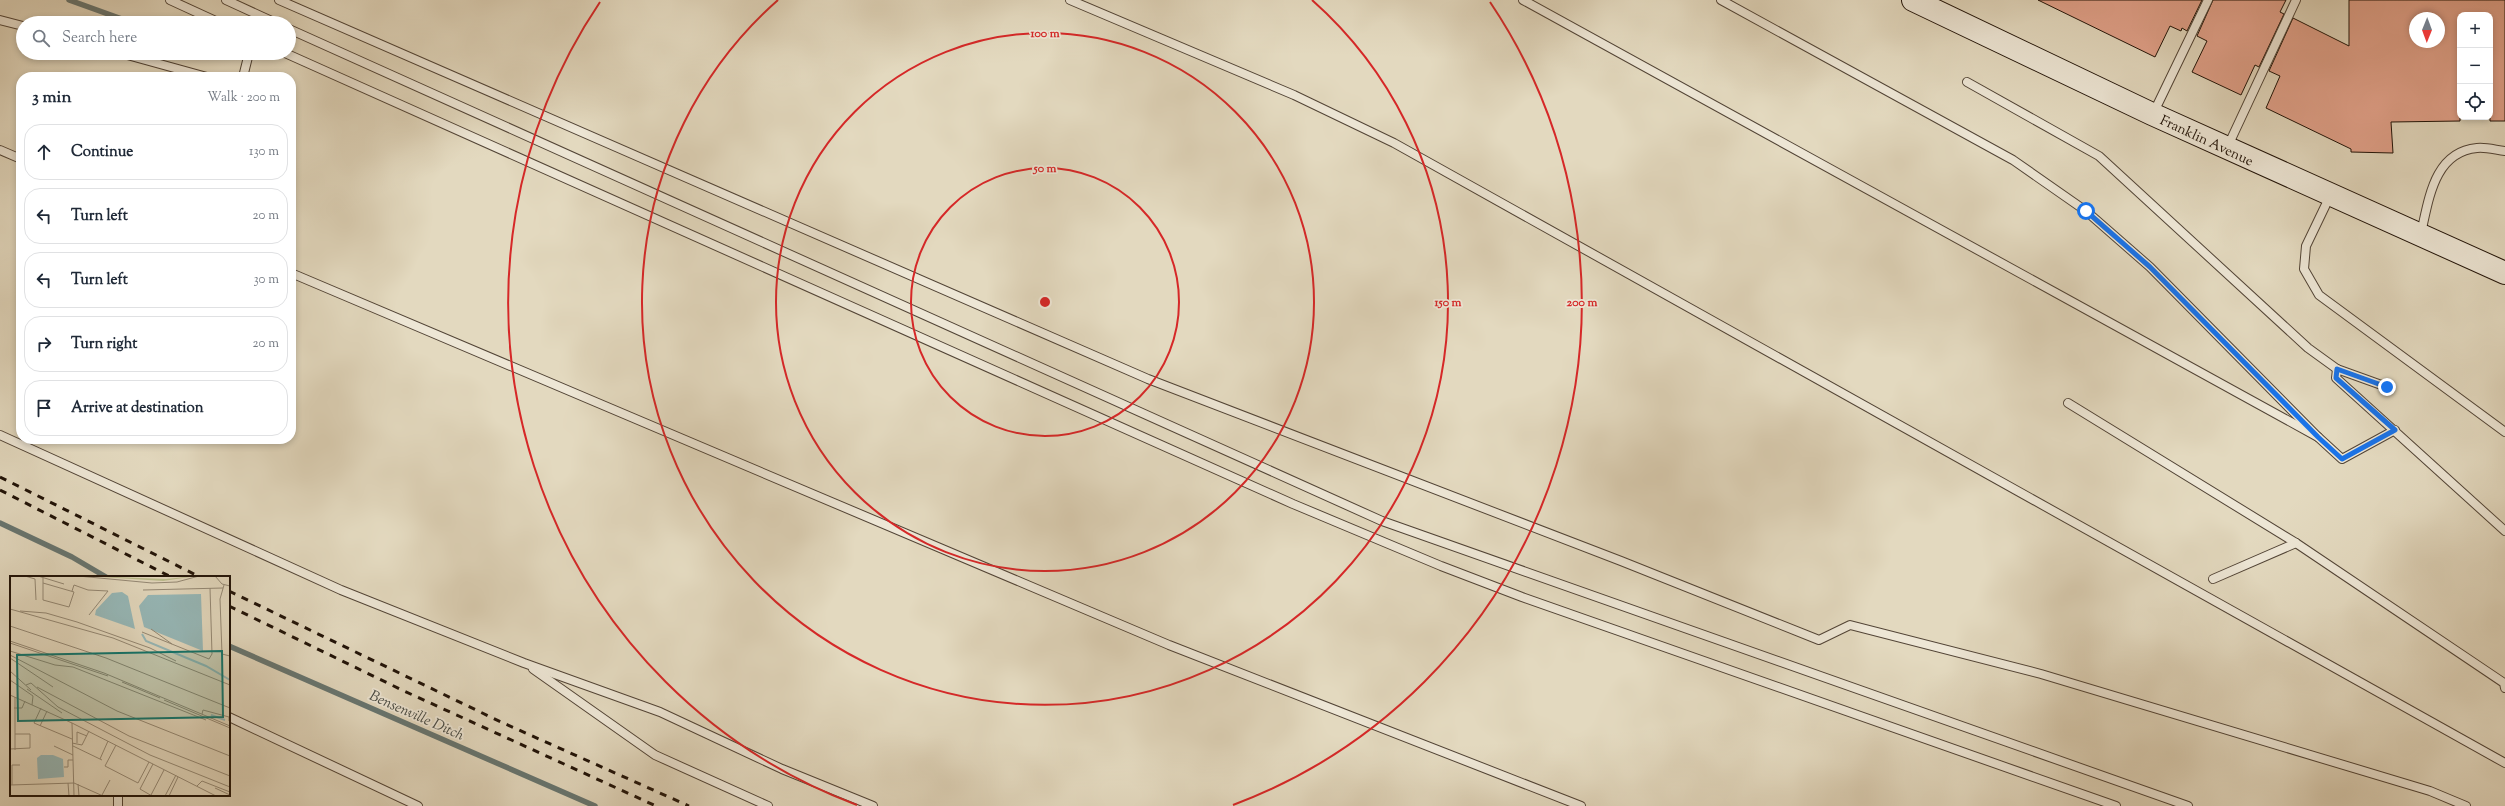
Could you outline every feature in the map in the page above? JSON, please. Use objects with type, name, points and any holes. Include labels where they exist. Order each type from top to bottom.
[{"type":"main road","name":"Franklin Avenue","points":[[1913,0],[2152,114],[2330,196],[2505,273]]},
{"type":"lane","points":[[170,0],[205,16]]},
{"type":"lane","points":[[226,0],[261,16]]},
{"type":"lane","points":[[279,0],[1148,379],[1622,561],[1819,640],[1850,625],[2041,674],[2430,791],[2466,806]]},
{"type":"lane","points":[[1070,0],[1294,95],[1394,144],[2505,763]]},
{"type":"lane","points":[[1523,0],[2318,437]]},
{"type":"lane","points":[[1721,0],[2013,160],[2086,211],[2150,267],[2318,437],[2342,459],[2395,430]]},
{"type":"lane","points":[[2152,114],[2208,0]]},
{"type":"lane","points":[[2227,148],[2296,0]]},
{"type":"lane","points":[[0,20],[16,24]]},
{"type":"lane","points":[[296,32],[1382,521],[2188,806]]},
{"type":"lane","points":[[296,58],[1286,500],[1441,566],[2116,806]]},
{"type":"lane","points":[[145,60],[189,72]]},
{"type":"lane","points":[[244,72],[247,60]]},
{"type":"lane","points":[[1967,82],[2099,156],[2308,348],[2337,369],[2387,387]]},
{"type":"lane","points":[[2420,235],[2434,180],[2446,162],[2459,152],[2478,148],[2505,151]]},
{"type":"lane","points":[[0,150],[16,157]]},
{"type":"lane","points":[[2330,196],[2306,246],[2304,269],[2319,295],[2505,432]]},
{"type":"lane","points":[[296,275],[1169,645],[1581,806]]},
{"type":"lane","points":[[2337,369],[2336,378],[2505,531]]},
{"type":"lane","points":[[2068,403],[2296,543],[2504,683],[2505,688]]},
{"type":"lane","points":[[0,436],[16,443]]},
{"type":"lane","points":[[18,444],[341,590],[524,663],[660,712],[782,769],[873,806]]},
{"type":"lane","points":[[2213,579],[2296,543]]},
{"type":"lane","points":[[524,663],[655,755],[768,806]]},
{"type":"lane","points":[[230,717],[418,806]]},
{"type":"building","points":[[2038,0],[2202,0],[2187,31],[2182,28],[2181,31],[2170,26],[2155,57]]},
{"type":"building","points":[[2213,0],[2286,0],[2280,12],[2284,14],[2259,67],[2255,65],[2241,95],[2192,72],[2207,41],[2197,36]]},
{"type":"building","points":[[2349,0],[2505,0],[2505,121],[2490,121],[2493,120],[2493,12],[2457,12],[2457,120],[2460,121],[2391,122],[2393,153],[2351,152],[2351,149],[2266,108],[2280,76],[2269,71],[2293,18],[2349,46]]},
{"type":"waterway","points":[[69,0],[114,16]]},
{"type":"waterway","name":"Bensenville Ditch","points":[[0,523],[72,557],[104,576]]},
{"type":"waterway","name":"Bensenville Ditch","points":[[230,646],[595,806]]},
{"type":"railway","points":[[0,477],[198,576]]},
{"type":"railway","points":[[0,490],[169,576]]},
{"type":"railway","points":[[230,591],[501,722],[689,806]]},
{"type":"railway","points":[[230,606],[404,691],[656,806]]},
{"type":"route","points":[[2086,211],[2150,267],[2318,437],[2342,459],[2395,430],[2336,378],[2337,369],[2387,387]]}]
